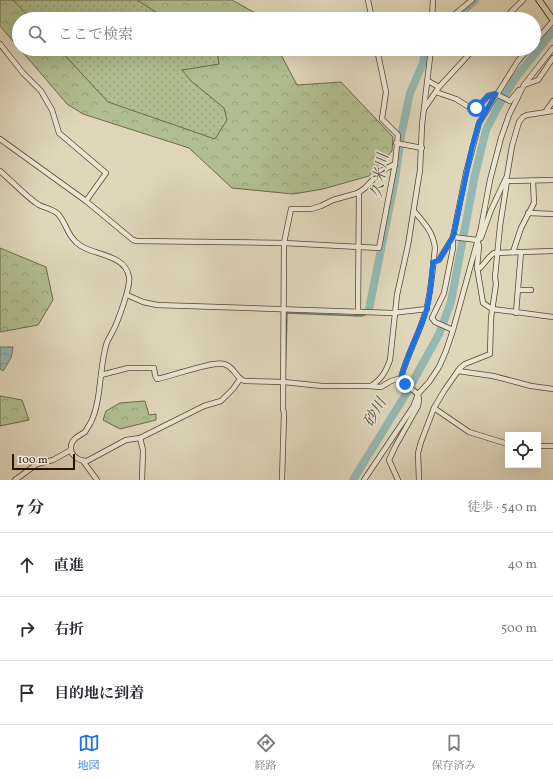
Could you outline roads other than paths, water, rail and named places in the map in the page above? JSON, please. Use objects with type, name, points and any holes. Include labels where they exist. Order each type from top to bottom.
[{"type":"main road","points":[[538,0],[553,20]]},
{"type":"street","points":[[368,0],[371,12]]},
{"type":"street","points":[[432,0],[432,12]]},
{"type":"street","points":[[457,12],[472,0]]},
{"type":"street","points":[[511,12],[523,0]]},
{"type":"street","points":[[541,35],[553,20]]},
{"type":"street","points":[[0,44],[23,73],[41,91],[52,110],[59,133],[106,173],[86,201]]},
{"type":"street","points":[[511,110],[510,101],[553,48]]},
{"type":"street","points":[[0,139],[86,201],[133,240],[284,243],[379,248],[395,164],[398,135],[382,120],[386,92],[378,56]]},
{"type":"street","points":[[372,386],[379,381],[390,360],[394,313],[414,211],[420,170],[423,111],[430,56]]},
{"type":"street","points":[[423,111],[437,90],[468,56]]},
{"type":"street","points":[[432,318],[444,293],[453,248],[453,237],[466,173],[479,123],[496,94],[522,56]]},
{"type":"street","points":[[364,480],[413,407],[416,393],[439,367],[453,330],[477,240],[498,152],[511,110],[524,85],[538,80],[553,58]]},
{"type":"street","points":[[428,81],[437,90],[469,107],[476,108],[488,96],[496,94],[510,101]]},
{"type":"street","points":[[546,111],[553,101]]},
{"type":"street","points":[[419,480],[418,454],[424,431],[434,408],[458,371],[465,364],[490,354],[491,318],[496,284],[495,277],[500,226],[512,146],[519,122],[527,115],[553,111]]},
{"type":"street","points":[[398,143],[422,148]]},
{"type":"street","points":[[282,480],[285,382],[284,243],[291,209],[311,210],[333,200],[359,192],[365,188],[381,171],[395,164]]},
{"type":"street","points":[[0,171],[40,205],[51,209],[58,214],[70,235],[81,246],[111,257],[124,265],[129,276],[129,285],[126,295],[114,330],[108,340],[92,420],[85,432],[72,441],[71,450],[74,456],[83,461],[97,480]]},
{"type":"street","points":[[506,181],[553,180]]},
{"type":"street","points":[[453,237],[477,240],[481,238],[491,210],[506,181]]},
{"type":"street","points":[[513,252],[521,228],[535,200],[533,181]]},
{"type":"street","points":[[358,312],[359,192]]},
{"type":"street","points":[[398,480],[389,460],[394,447],[418,406],[419,400],[416,393],[405,384],[401,378],[427,309],[435,248],[434,238],[426,225],[414,211]]},
{"type":"street","points":[[528,213],[553,214]]},
{"type":"street","points":[[433,262],[439,260],[453,237]]},
{"type":"street","points":[[477,240],[479,246],[477,267],[484,303],[492,309],[553,317]]},
{"type":"street","points":[[477,267],[480,268],[488,257],[498,252],[553,251]]},
{"type":"street","points":[[516,313],[520,252]]},
{"type":"street","points":[[518,290],[531,290]]},
{"type":"street","points":[[126,295],[143,302],[157,305],[394,313],[427,309]]},
{"type":"street","points":[[428,303],[434,304],[435,307],[432,318]]},
{"type":"street","points":[[432,318],[435,322],[453,330]]},
{"type":"street","points":[[101,375],[128,368],[154,368],[157,379],[217,363],[229,366],[240,379],[246,382],[285,382],[322,386],[381,387],[391,381],[401,378]]},
{"type":"street","points":[[458,371],[493,376],[531,386],[553,389]]},
{"type":"street","points":[[83,461],[86,461],[126,440],[140,438],[204,406],[221,401],[234,389],[240,379]]},
{"type":"street","points":[[434,408],[469,432],[505,443]]},
{"type":"street","points":[[140,438],[143,450],[142,480]]},
{"type":"street","points":[[541,446],[553,446]]},
{"type":"street","points":[[15,480],[37,464],[53,460],[71,450]]},
{"type":"water","points":[[0,347],[13,347],[11,358],[3,371],[0,369]]},
{"type":"waterway","name":"久米川","points":[[462,12],[475,0]]},
{"type":"waterway","name":"砂川","points":[[541,46],[553,31]]},
{"type":"waterway","name":"久米川","points":[[369,309],[395,180],[401,136],[410,93],[423,63],[424,56]]},
{"type":"waterway","name":"砂川","points":[[353,480],[407,392],[439,334],[451,302],[475,175],[486,130],[514,80],[533,56]]},
{"type":"waterway","points":[[285,381],[287,313],[361,316],[368,314],[369,309]]},
{"type":"waterway","points":[[285,410],[286,420]]}]
